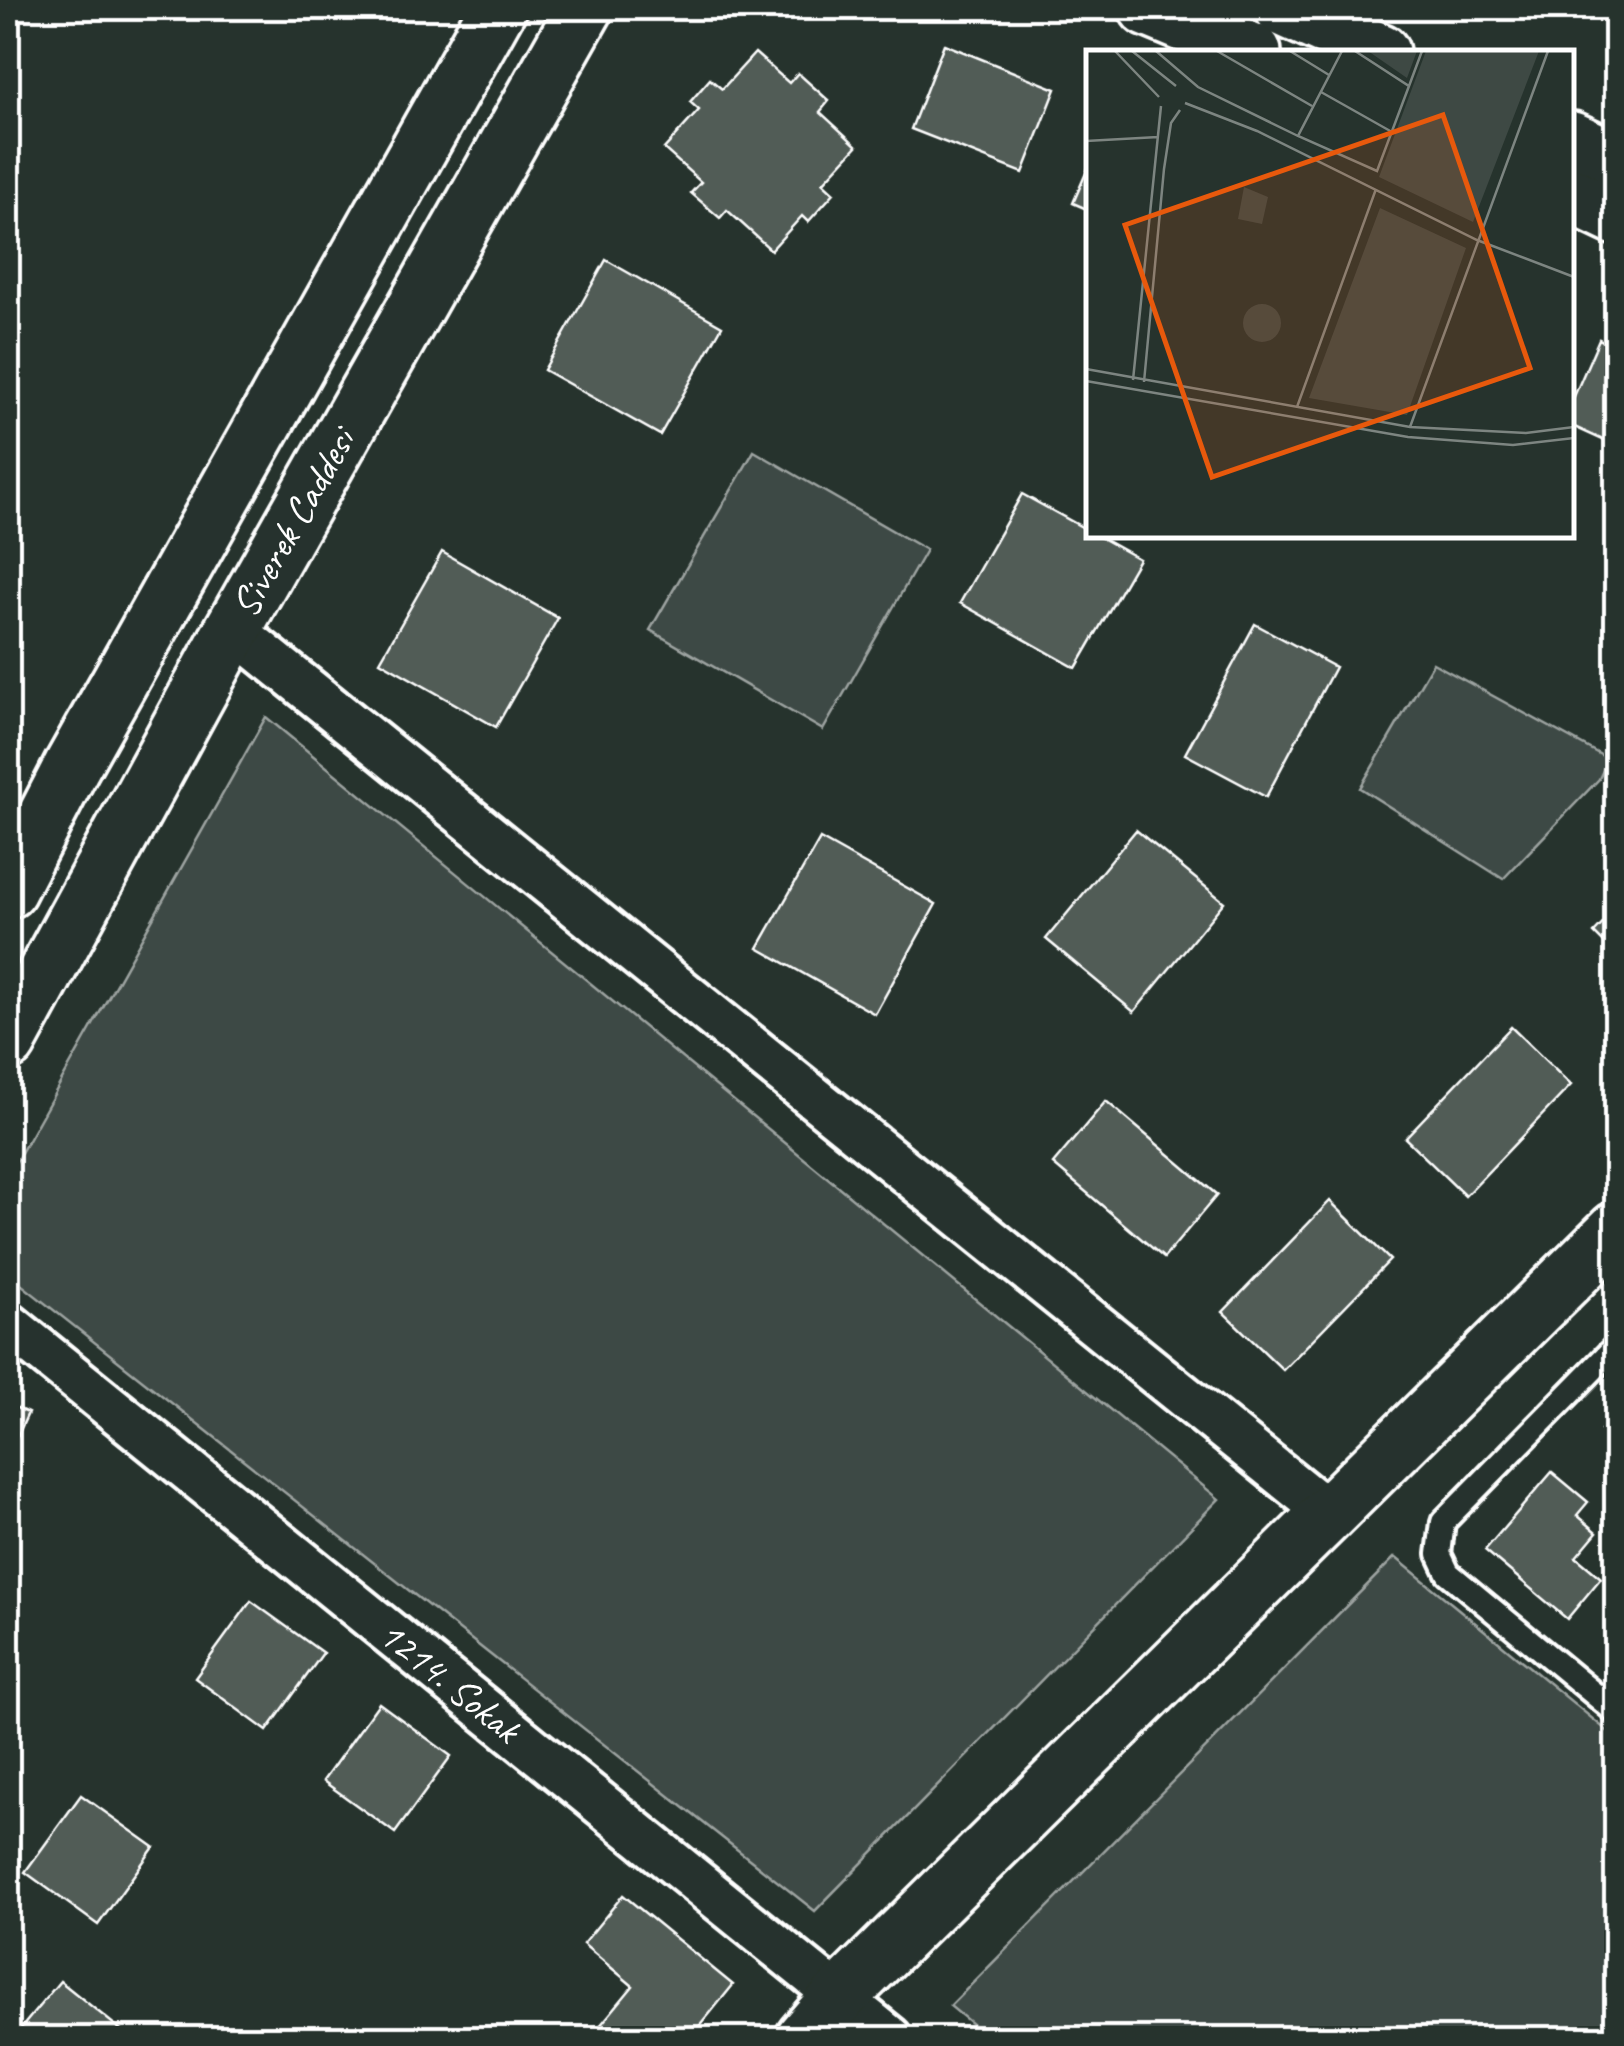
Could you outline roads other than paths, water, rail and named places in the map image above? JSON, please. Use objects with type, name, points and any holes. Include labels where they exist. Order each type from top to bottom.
[{"type":"main road","name":"Siverek Caddesi","points":[[8,890],[72,766],[498,8]]},
{"type":"main road","name":"Siverek Caddesi","points":[[8,1042],[232,630],[584,8]]},
{"type":"main road","points":[[1147,8],[1248,50]]},
{"type":"main road","points":[[1284,8],[1378,50]]},
{"type":"main road","points":[[1574,141],[1616,160]]},
{"type":"main road","points":[[1574,197],[1616,217]]},
{"type":"main road","points":[[804,2038],[839,1996],[1616,1230]]},
{"type":"street","points":[[232,630],[1331,1515]]},
{"type":"street","name":"1214. Sokak","points":[[8,1324],[890,2038]]},
{"type":"lane","points":[[1616,1346],[1443,1522],[1439,1554],[1448,1573],[1616,1712]]}]
